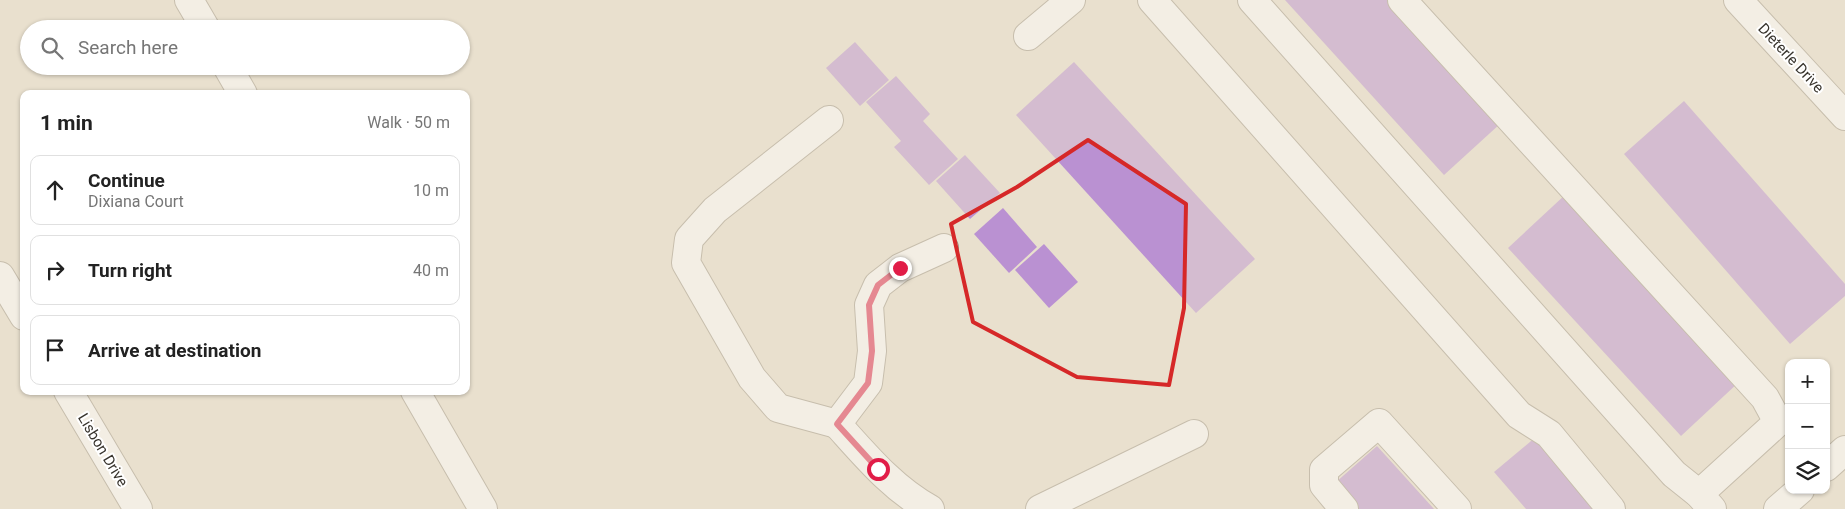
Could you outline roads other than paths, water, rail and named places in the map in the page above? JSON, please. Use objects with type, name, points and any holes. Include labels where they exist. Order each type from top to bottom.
[{"type":"street","points":[[189,0],[201,20]]},
{"type":"street","points":[[1028,36],[1071,0]]},
{"type":"street","points":[[1152,0],[1519,415],[1549,434],[1611,509]]},
{"type":"street","points":[[1252,0],[1667,467],[1705,501],[1778,422],[1765,398],[1402,0]]},
{"type":"street","name":"Dieterle Drive","points":[[1738,0],[1845,116]]},
{"type":"street","points":[[232,75],[241,90]]},
{"type":"street","points":[[829,120],[715,210],[689,239],[686,263],[752,378],[778,408],[837,424],[878,469],[918,502],[930,509]]},
{"type":"street","points":[[837,424],[868,383],[872,351],[869,305],[878,285],[900,268],[944,248]]},
{"type":"street","points":[[0,276],[20,309]]},
{"type":"street","name":"Lisbon Drive","points":[[70,395],[138,509]]},
{"type":"street","points":[[417,395],[483,509]]},
{"type":"street","points":[[1344,509],[1324,485],[1324,470],[1379,423],[1457,509]]},
{"type":"street","points":[[1040,509],[1194,434]]},
{"type":"street","points":[[1830,463],[1845,450]]},
{"type":"street","points":[[1778,509],[1795,494]]}]
